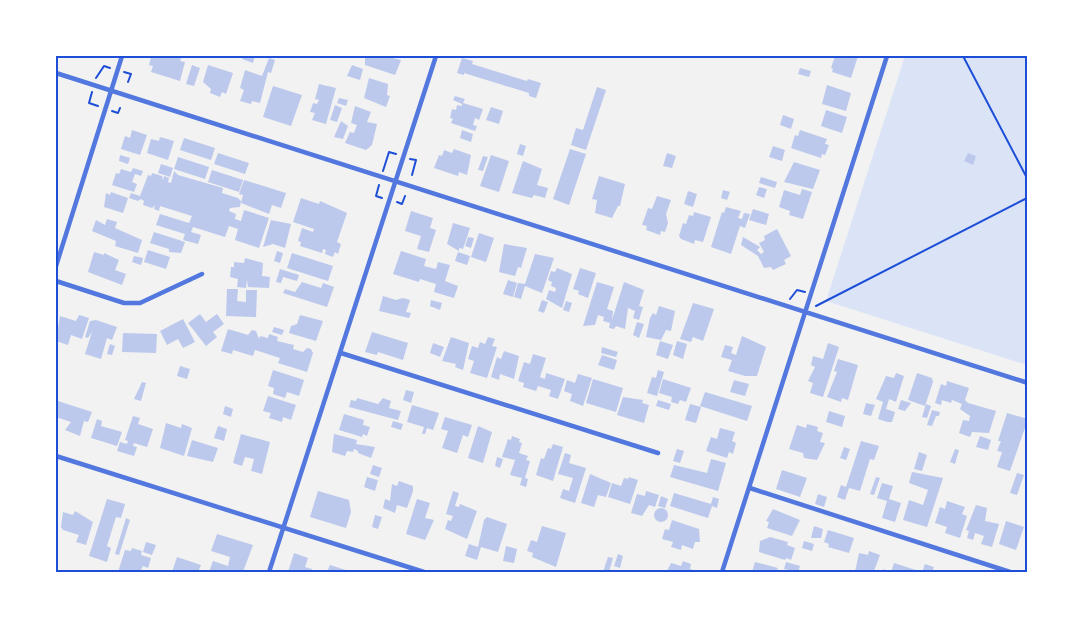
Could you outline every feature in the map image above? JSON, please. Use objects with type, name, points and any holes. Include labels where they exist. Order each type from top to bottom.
[{"type":"street","points":[[56,266],[122,56]]},
{"type":"street","points":[[269,573],[436,56]]},
{"type":"street","points":[[722,573],[887,56]]},
{"type":"street","points":[[56,73],[1028,383]]},
{"type":"street","points":[[56,281],[124,303],[140,303],[202,274]]},
{"type":"street","points":[[341,353],[658,453]]},
{"type":"street","points":[[56,456],[424,573]]},
{"type":"street","points":[[750,488],[1010,573]]},
{"type":"path","points":[[963,56],[1028,180]]},
{"type":"path","points":[[97,76],[104,66],[109,67]]},
{"type":"path","points":[[125,72],[131,74],[128,82]]},
{"type":"path","points":[[92,93],[89,103],[96,106]]},
{"type":"path","points":[[113,111],[118,113],[120,108]]},
{"type":"path","points":[[385,166],[389,152],[394,154]]},
{"type":"path","points":[[410,159],[416,160],[412,175]]},
{"type":"path","points":[[378,188],[376,196],[380,197]]},
{"type":"path","points":[[821,297],[824,303],[1027,198],[1028,189]]},
{"type":"path","points":[[396,202],[402,204],[405,196]]},
{"type":"path","points":[[791,297],[797,290],[802,291]]},
{"type":"shaded area","points":[[905,56],[1027,56],[1027,365],[826,301]]},
{"type":"building","points":[[182,56],[180,61],[185,62],[180,81],[151,72],[153,66],[149,65],[151,57]]},
{"type":"building","points":[[244,56],[255,56],[253,63],[242,59]]},
{"type":"building","points":[[365,56],[385,56],[401,60],[395,75],[365,65]]},
{"type":"building","points":[[835,56],[858,56],[851,78],[832,72]]},
{"type":"building","points":[[269,58],[275,60],[271,73],[268,72],[260,103],[252,101],[251,104],[240,101],[244,90],[240,88],[245,70],[262,76]]},
{"type":"building","points":[[462,58],[473,61],[472,64],[541,83],[536,98],[529,96],[529,93],[464,73],[464,75],[457,73]]},
{"type":"building","points":[[192,65],[200,68],[194,86],[186,84]]},
{"type":"building","points":[[208,65],[233,73],[226,94],[222,92],[220,97],[210,93],[211,89],[203,82]]},
{"type":"building","points":[[352,65],[363,69],[360,80],[347,76]]},
{"type":"building","points":[[800,68],[811,71],[809,77],[798,74]]},
{"type":"building","points":[[369,78],[388,84],[387,95],[390,96],[386,107],[364,98]]},
{"type":"building","points":[[319,84],[336,88],[326,124],[312,120],[315,113],[310,112],[313,103],[317,104],[319,100],[315,99]]},
{"type":"building","points":[[827,85],[851,93],[846,111],[822,104]]},
{"type":"building","points":[[273,86],[302,95],[291,126],[263,117]]},
{"type":"building","points":[[597,87],[606,90],[586,150],[571,145],[576,128],[583,130]]},
{"type":"building","points":[[455,96],[465,99],[463,103],[483,109],[479,120],[475,118],[473,125],[477,126],[475,131],[451,123],[452,109],[456,110],[457,105],[462,106],[453,100]]},
{"type":"building","points":[[339,98],[348,100],[346,106],[337,103]]},
{"type":"building","points":[[335,105],[342,108],[337,122],[330,120]]},
{"type":"building","points":[[355,106],[371,112],[367,122],[377,124],[372,145],[366,150],[345,143],[350,132],[354,133],[357,125],[351,123]]},
{"type":"building","points":[[491,107],[503,111],[499,124],[486,120]]},
{"type":"building","points":[[826,110],[847,117],[842,133],[821,126]]},
{"type":"building","points":[[783,115],[794,119],[791,129],[780,125]]},
{"type":"building","points":[[341,121],[348,126],[343,139],[334,137]]},
{"type":"building","points":[[132,130],[147,135],[140,155],[121,149],[125,136],[130,138]]},
{"type":"building","points":[[462,130],[473,134],[471,142],[460,138]]},
{"type":"building","points":[[800,130],[827,139],[825,144],[829,145],[825,155],[822,154],[821,158],[791,148],[795,135],[798,136]]},
{"type":"building","points":[[160,137],[174,141],[168,160],[147,153],[151,139],[159,141]]},
{"type":"building","points":[[184,138],[215,148],[211,160],[180,150]]},
{"type":"building","points":[[520,144],[526,146],[523,156],[517,154]]},
{"type":"building","points":[[773,146],[785,150],[782,161],[769,157]]},
{"type":"building","points":[[454,149],[471,155],[467,175],[459,172],[458,176],[434,168],[439,155],[442,156],[444,150],[452,153]]},
{"type":"building","points":[[570,149],[586,154],[569,205],[553,199]]},
{"type":"building","points":[[218,153],[249,163],[245,174],[214,164]]},
{"type":"building","points":[[667,153],[676,156],[672,168],[663,166]]},
{"type":"building","points":[[968,153],[976,156],[973,165],[964,161]]},
{"type":"building","points":[[120,155],[130,158],[128,164],[119,161]]},
{"type":"building","points":[[491,155],[509,161],[499,192],[480,186]]},
{"type":"building","points":[[483,156],[488,157],[483,171],[478,170]]},
{"type":"building","points":[[178,157],[209,167],[205,179],[174,169]]},
{"type":"building","points":[[523,161],[542,169],[537,185],[548,188],[545,198],[534,195],[532,198],[512,193]]},
{"type":"building","points":[[794,162],[820,170],[813,189],[784,182]]},
{"type":"building","points":[[161,164],[173,168],[170,177],[158,173]]},
{"type":"building","points":[[133,168],[143,171],[141,176],[135,174],[132,182],[137,184],[134,192],[112,185],[116,173],[119,174],[121,169],[131,172]]},
{"type":"building","points":[[212,170],[243,180],[239,192],[208,182]]},
{"type":"building","points":[[174,171],[178,175],[223,188],[222,193],[238,198],[241,201],[240,207],[230,208],[229,211],[236,214],[235,219],[241,221],[244,210],[269,218],[259,248],[235,240],[238,229],[229,226],[225,237],[193,227],[191,232],[201,235],[198,244],[183,240],[185,234],[156,225],[160,214],[189,223],[192,216],[160,206],[159,211],[154,209],[155,205],[152,208],[143,205],[144,201],[141,199],[138,201],[129,198],[131,193],[140,196],[148,175],[151,176],[152,173],[162,176],[163,180],[164,176],[169,178],[168,182],[171,183]]},
{"type":"building","points":[[599,176],[625,184],[620,206],[612,218],[595,213],[597,200],[592,199]]},
{"type":"building","points":[[761,177],[777,182],[775,188],[759,183]]},
{"type":"building","points":[[244,180],[286,193],[281,208],[272,205],[269,214],[241,203],[243,195],[239,194]]},
{"type":"building","points":[[759,187],[767,189],[764,198],[756,195]]},
{"type":"building","points":[[802,189],[812,192],[803,219],[789,215],[790,211],[779,207],[784,190],[800,195]]},
{"type":"building","points":[[723,190],[730,192],[727,200],[721,198]]},
{"type":"building","points":[[688,191],[697,194],[693,207],[684,204]]},
{"type":"building","points":[[111,192],[128,198],[123,213],[104,207],[106,193],[110,195]]},
{"type":"building","points":[[657,196],[671,200],[666,214],[668,223],[665,232],[661,231],[660,235],[646,230],[647,226],[642,225],[648,208],[652,209]]},
{"type":"building","points":[[301,198],[319,204],[320,201],[347,213],[337,242],[341,244],[338,254],[335,252],[333,257],[325,254],[326,250],[323,249],[322,253],[300,246],[301,242],[298,241],[302,228],[313,232],[314,229],[293,222]]},
{"type":"building","points":[[726,207],[741,211],[738,218],[742,219],[744,213],[750,214],[745,228],[740,226],[731,254],[711,247],[722,212],[724,213]]},
{"type":"building","points":[[753,209],[769,214],[766,225],[749,220]]},
{"type":"building","points":[[411,211],[433,218],[430,228],[436,230],[429,252],[417,249],[421,236],[405,231]]},
{"type":"building","points":[[694,212],[711,217],[703,242],[695,240],[694,244],[679,236],[683,223],[686,224],[689,215],[693,216]]},
{"type":"building","points":[[107,219],[117,222],[115,228],[142,240],[138,253],[115,246],[116,241],[92,231],[96,220],[105,225]]},
{"type":"building","points":[[271,220],[291,224],[285,248],[273,244],[263,247]]},
{"type":"building","points":[[453,223],[470,228],[463,249],[459,248],[459,251],[447,244]]},
{"type":"building","points":[[777,229],[791,256],[784,260],[786,264],[773,270],[771,267],[764,268],[758,256],[741,245],[743,237],[760,247],[757,250],[761,254],[764,252],[759,243],[765,240],[764,236]]},
{"type":"building","points":[[154,232],[185,242],[181,253],[169,252],[169,249],[150,243]]},
{"type":"building","points":[[479,233],[494,238],[486,262],[471,257]]},
{"type":"building","points":[[468,237],[474,238],[471,248],[465,246]]},
{"type":"building","points":[[504,244],[527,248],[521,268],[518,267],[515,276],[499,272]]},
{"type":"building","points":[[148,250],[170,257],[166,269],[144,262]]},
{"type":"building","points":[[277,251],[283,253],[280,263],[274,261]]},
{"type":"building","points":[[401,251],[426,259],[424,266],[436,269],[438,262],[450,265],[445,281],[458,286],[454,298],[434,292],[436,284],[420,279],[419,282],[393,274]]},
{"type":"building","points":[[94,252],[104,255],[104,253],[119,260],[115,270],[126,274],[122,285],[88,272]]},
{"type":"building","points":[[458,252],[470,256],[467,265],[455,261]]},
{"type":"building","points":[[292,253],[333,266],[328,281],[287,268]]},
{"type":"building","points":[[535,254],[554,258],[542,293],[525,286],[521,299],[514,297],[518,283],[525,284]]},
{"type":"building","points":[[134,256],[143,258],[141,265],[132,262]]},
{"type":"building","points":[[245,258],[263,263],[262,276],[270,277],[269,288],[248,287],[247,280],[246,288],[237,287],[238,279],[230,277],[231,267],[234,267],[234,262],[244,263]]},
{"type":"building","points":[[557,268],[572,274],[562,308],[546,299],[549,290],[555,292],[556,288],[551,286],[552,282],[548,280],[551,271],[555,272]]},
{"type":"building","points":[[580,268],[596,273],[588,298],[573,289]]},
{"type":"building","points":[[280,269],[299,275],[297,281],[283,277],[281,283],[276,282]]},
{"type":"building","points":[[508,280],[517,283],[513,297],[503,294]]},
{"type":"building","points":[[302,282],[321,288],[323,283],[334,287],[327,307],[283,293],[285,289],[295,292]]},
{"type":"building","points":[[597,282],[614,287],[607,309],[613,311],[612,320],[624,282],[644,290],[639,306],[643,307],[639,320],[633,318],[635,311],[628,308],[625,329],[616,326],[614,329],[609,328],[610,323],[603,321],[604,317],[598,315],[595,325],[583,326]]},
{"type":"building","points":[[227,289],[238,289],[237,301],[246,302],[246,290],[257,290],[256,317],[226,316]]},
{"type":"building","points":[[383,296],[396,300],[403,298],[410,300],[406,312],[411,313],[409,318],[379,311]]},
{"type":"building","points":[[431,300],[442,303],[440,310],[430,306]]},
{"type":"building","points":[[542,300],[548,302],[544,313],[538,311]]},
{"type":"building","points":[[566,301],[572,303],[569,312],[563,310]]},
{"type":"building","points":[[693,303],[714,309],[703,341],[693,337],[691,342],[680,339]]},
{"type":"building","points":[[659,306],[675,311],[671,331],[666,330],[661,340],[646,337],[650,318],[653,313],[656,315]]},
{"type":"building","points":[[200,314],[206,322],[217,314],[224,324],[213,332],[217,337],[206,346],[188,323]]},
{"type":"building","points":[[79,315],[89,318],[82,339],[71,335],[68,345],[56,341],[60,316],[76,321]]},
{"type":"building","points":[[300,315],[323,321],[316,341],[289,333],[291,326],[297,324]]},
{"type":"building","points":[[183,319],[195,342],[183,348],[178,339],[167,345],[160,331]]},
{"type":"building","points":[[96,320],[117,327],[112,340],[107,338],[101,359],[85,354],[92,332],[88,338],[85,337],[90,321]]},
{"type":"building","points":[[637,322],[644,324],[639,338],[633,335]]},
{"type":"building","points":[[274,327],[284,330],[282,335],[272,332]]},
{"type":"building","points":[[228,329],[248,335],[252,330],[256,331],[259,339],[260,336],[268,338],[269,334],[278,337],[277,341],[294,345],[293,349],[303,352],[307,348],[311,349],[313,353],[307,372],[278,363],[280,358],[255,350],[253,356],[233,350],[232,354],[221,351]]},
{"type":"building","points":[[372,332],[408,343],[403,360],[378,352],[377,355],[365,352]]},
{"type":"building","points":[[123,333],[157,334],[156,353],[122,352]]},
{"type":"building","points":[[742,336],[766,347],[757,376],[745,376],[728,371],[732,360],[721,357],[725,345],[733,347],[731,353],[736,355]]},
{"type":"building","points":[[451,337],[469,343],[463,370],[455,367],[456,364],[442,361]]},
{"type":"building","points":[[488,337],[495,339],[492,346],[497,347],[487,378],[470,373],[474,361],[468,359],[472,346],[478,348],[480,342],[485,344]]},
{"type":"building","points":[[660,341],[673,345],[668,359],[656,355]]},
{"type":"building","points":[[677,341],[687,344],[683,359],[673,355]]},
{"type":"building","points":[[433,343],[444,347],[440,357],[430,353]]},
{"type":"building","points":[[828,343],[839,347],[823,397],[810,393],[813,383],[808,381],[815,367],[811,365],[813,356],[823,359]]},
{"type":"building","points":[[110,344],[115,346],[112,355],[107,354]]},
{"type":"building","points":[[602,347],[618,352],[616,357],[601,353]]},
{"type":"building","points":[[504,351],[519,356],[514,379],[500,374],[499,380],[491,377],[497,357],[501,359]]},
{"type":"building","points":[[533,354],[546,358],[540,377],[545,379],[546,373],[565,379],[558,399],[549,396],[551,390],[538,386],[536,391],[523,387],[524,383],[518,381],[524,362],[530,364]]},
{"type":"building","points":[[602,355],[617,360],[614,370],[598,365]]},
{"type":"building","points":[[838,359],[858,365],[848,400],[842,398],[841,402],[827,397],[837,372],[834,371]]},
{"type":"building","points":[[180,366],[190,369],[187,379],[177,376]]},
{"type":"building","points":[[273,370],[304,380],[299,396],[287,392],[285,398],[273,394],[274,388],[268,386]]},
{"type":"building","points":[[658,370],[664,372],[657,396],[647,393],[652,377],[656,378]]},
{"type":"building","points":[[896,373],[904,376],[896,402],[889,399],[886,409],[895,412],[892,422],[887,422],[878,419],[883,402],[876,399],[886,376],[894,378]]},
{"type":"building","points":[[917,373],[932,378],[933,382],[925,406],[908,400]]},
{"type":"building","points":[[578,374],[592,378],[583,406],[570,401],[572,394],[564,391],[567,380],[575,383]]},
{"type":"building","points":[[593,379],[623,388],[616,412],[586,403]]},
{"type":"building","points":[[663,379],[691,388],[686,402],[680,400],[678,404],[671,402],[672,397],[659,393]]},
{"type":"building","points":[[734,380],[749,384],[745,396],[730,392]]},
{"type":"building","points":[[947,381],[969,388],[965,400],[968,403],[996,411],[989,433],[972,432],[970,437],[959,433],[963,420],[969,421],[970,416],[960,409],[962,404],[952,400],[951,403],[942,400],[941,405],[935,403],[941,384],[946,386]]},
{"type":"building","points":[[142,382],[146,383],[141,401],[134,399]]},
{"type":"building","points":[[406,390],[414,392],[411,403],[403,400]]},
{"type":"building","points":[[705,392],[752,406],[747,421],[700,406]]},
{"type":"building","points":[[268,396],[296,405],[291,420],[283,417],[282,422],[269,418],[271,413],[263,411]]},
{"type":"building","points":[[623,397],[643,400],[642,403],[649,405],[644,423],[617,415]]},
{"type":"building","points":[[357,398],[378,404],[383,398],[391,401],[389,408],[401,411],[398,420],[349,407],[351,400],[356,401]]},
{"type":"building","points":[[658,400],[671,404],[669,410],[656,406]]},
{"type":"building","points":[[901,400],[911,403],[905,411],[898,409]]},
{"type":"building","points":[[58,401],[92,412],[88,422],[84,421],[80,436],[65,430],[71,422],[56,417]]},
{"type":"building","points":[[866,403],[875,405],[871,416],[863,414]]},
{"type":"building","points":[[690,404],[701,407],[696,423],[685,420]]},
{"type":"building","points":[[926,404],[931,406],[927,418],[922,417]]},
{"type":"building","points":[[412,405],[439,413],[433,430],[427,428],[425,434],[422,434],[424,427],[407,422]]},
{"type":"building","points":[[225,406],[233,409],[231,417],[223,414]]},
{"type":"building","points":[[932,410],[940,412],[932,426],[927,425]]},
{"type":"building","points":[[829,411],[845,416],[842,427],[826,422]]},
{"type":"building","points":[[1007,413],[1028,419],[1010,471],[997,467],[1002,452],[997,451],[1001,441],[998,441]]},
{"type":"building","points":[[344,414],[364,420],[363,425],[370,427],[367,436],[363,434],[362,437],[339,430]]},
{"type":"building","points":[[133,416],[140,418],[138,424],[153,429],[147,447],[134,443],[133,446],[137,447],[134,456],[117,451],[120,442],[127,444],[128,441],[125,440]]},
{"type":"building","points":[[445,417],[472,425],[468,437],[463,435],[457,453],[442,448],[448,431],[441,429]]},
{"type":"building","points":[[97,419],[102,421],[101,426],[122,432],[117,446],[91,438]]},
{"type":"building","points":[[393,421],[403,424],[401,430],[391,427]]},
{"type":"building","points":[[166,423],[181,428],[182,424],[192,428],[184,456],[160,448]]},
{"type":"building","points":[[807,424],[818,427],[817,431],[823,433],[820,442],[825,443],[817,460],[804,458],[803,453],[789,449],[797,425],[806,428]]},
{"type":"building","points":[[218,426],[227,429],[224,441],[214,438]]},
{"type":"building","points":[[478,426],[492,432],[483,463],[468,458]]},
{"type":"building","points":[[720,428],[735,432],[732,441],[736,443],[733,454],[729,452],[727,458],[706,451],[711,437],[717,439]]},
{"type":"building","points":[[241,434],[270,442],[262,474],[251,471],[254,459],[245,457],[242,466],[233,463]]},
{"type":"building","points":[[334,434],[357,440],[356,444],[375,447],[371,458],[354,449],[353,452],[347,451],[345,456],[332,452]]},
{"type":"building","points":[[512,436],[520,439],[519,442],[522,443],[519,453],[528,456],[526,460],[530,461],[525,478],[528,479],[526,487],[520,485],[522,478],[510,475],[515,460],[502,457],[508,439],[511,440]]},
{"type":"building","points":[[980,436],[991,440],[988,450],[976,447]]},
{"type":"building","points":[[192,440],[218,448],[213,462],[187,456]]},
{"type":"building","points":[[861,441],[879,446],[874,460],[870,459],[860,491],[849,488],[845,500],[837,497],[841,485],[846,487]]},
{"type":"building","points":[[553,444],[563,447],[553,481],[536,475],[541,458],[544,459],[548,448],[551,449]]},
{"type":"building","points":[[844,447],[850,449],[846,460],[840,458]]},
{"type":"building","points":[[677,449],[684,451],[680,463],[673,461]]},
{"type":"building","points":[[955,449],[959,450],[955,464],[950,462]]},
{"type":"building","points":[[919,452],[927,455],[922,471],[914,469]]},
{"type":"building","points":[[565,453],[571,455],[569,463],[586,468],[575,503],[560,498],[563,489],[569,491],[573,478],[558,474]]},
{"type":"building","points":[[497,457],[503,459],[500,468],[495,466]]},
{"type":"building","points":[[711,459],[726,463],[718,491],[670,477],[674,465],[707,473]]},
{"type":"building","points":[[373,465],[382,468],[379,477],[370,474]]},
{"type":"building","points":[[782,470],[807,478],[800,497],[776,489]]},
{"type":"building","points":[[912,472],[943,478],[927,527],[903,520],[909,500],[923,505],[928,490],[909,483]]},
{"type":"building","points":[[1017,473],[1024,475],[1017,495],[1010,493]]},
{"type":"building","points":[[590,474],[611,483],[606,497],[598,495],[594,507],[581,503]]},
{"type":"building","points":[[367,477],[378,480],[375,491],[364,487]]},
{"type":"building","points":[[876,477],[880,478],[874,495],[870,494]]},
{"type":"building","points":[[624,478],[638,480],[630,504],[608,497],[612,483],[621,486]]},
{"type":"building","points":[[399,481],[413,486],[413,491],[407,508],[397,505],[395,513],[383,508],[385,499],[390,501],[392,484],[397,486]]},
{"type":"building","points":[[882,483],[893,486],[889,499],[901,503],[895,522],[882,518],[887,501],[877,498]]},
{"type":"building","points":[[318,491],[349,500],[351,512],[346,528],[310,517]]},
{"type":"building","points":[[453,491],[459,493],[455,506],[459,507],[460,504],[477,511],[467,539],[445,529],[448,520],[451,521],[453,516],[446,514]]},
{"type":"building","points":[[646,491],[659,495],[655,507],[649,505],[642,516],[631,513],[637,494],[645,496]]},
{"type":"building","points":[[674,493],[711,504],[713,497],[719,499],[717,508],[712,506],[708,518],[670,506]]},
{"type":"building","points":[[818,494],[827,497],[824,507],[815,504]]},
{"type":"building","points":[[661,496],[668,499],[665,508],[658,506]]},
{"type":"building","points":[[107,499],[125,504],[121,518],[116,517],[107,546],[111,548],[107,562],[89,556]]},
{"type":"building","points":[[417,499],[430,503],[425,518],[434,520],[425,540],[406,534]]},
{"type":"building","points":[[947,501],[965,507],[962,514],[967,516],[960,538],[945,533],[947,527],[935,523],[940,507],[945,509]]},
{"type":"building","points":[[976,505],[987,508],[985,521],[999,524],[992,547],[981,544],[984,536],[975,533],[973,540],[967,538],[969,531],[966,530]]},
{"type":"building","points":[[661,508],[666,510],[668,515],[666,520],[661,522],[656,520],[654,515],[656,510]]},
{"type":"building","points":[[773,509],[800,520],[792,536],[767,528],[769,522],[766,521]]},
{"type":"building","points":[[75,511],[93,522],[86,545],[76,542],[79,535],[63,530],[61,527],[63,512],[73,515]]},
{"type":"building","points":[[375,515],[382,517],[378,529],[372,527]]},
{"type":"building","points":[[487,517],[507,524],[498,552],[481,547],[477,560],[465,556],[469,544],[478,547],[484,520]]},
{"type":"building","points":[[126,518],[130,520],[119,555],[115,554]]},
{"type":"building","points":[[672,520],[699,529],[700,542],[695,542],[693,549],[682,545],[681,550],[671,547],[673,542],[662,539],[665,529],[669,530]]},
{"type":"building","points":[[1006,521],[1024,527],[1016,550],[999,544]]},
{"type":"building","points":[[542,526],[566,533],[556,567],[532,557],[533,553],[527,551],[531,540],[537,542]]},
{"type":"building","points":[[814,526],[823,529],[821,538],[811,538]]},
{"type":"building","points":[[828,530],[854,538],[849,553],[828,547],[829,544],[824,542]]},
{"type":"building","points":[[217,534],[253,545],[243,572],[209,572],[213,561],[228,566],[230,557],[211,551]]},
{"type":"building","points":[[770,537],[788,542],[787,545],[795,548],[791,560],[759,552],[760,541]]},
{"type":"building","points":[[804,541],[814,544],[812,551],[802,548]]},
{"type":"building","points":[[146,542],[156,545],[152,555],[143,552]]},
{"type":"building","points":[[506,546],[517,549],[514,563],[503,561]]},
{"type":"building","points":[[132,548],[142,551],[141,555],[151,558],[148,568],[143,566],[140,572],[118,572],[125,550],[131,551]]},
{"type":"building","points":[[869,551],[880,555],[874,571],[855,572],[859,553],[868,555]]},
{"type":"building","points":[[294,553],[308,558],[305,567],[312,569],[311,572],[288,572]]},
{"type":"building","points":[[618,554],[623,556],[620,568],[614,566]]},
{"type":"building","points":[[177,557],[201,565],[198,572],[172,572]]},
{"type":"building","points":[[608,557],[613,558],[609,572],[603,572]]},
{"type":"building","points":[[683,561],[691,564],[692,572],[667,571],[671,563],[681,566]]},
{"type":"building","points":[[755,562],[778,568],[776,572],[752,572]]},
{"type":"building","points":[[786,562],[800,566],[798,572],[784,569]]},
{"type":"building","points":[[894,563],[922,572],[891,572]]},
{"type":"building","points":[[925,564],[934,567],[932,572],[922,572]]},
{"type":"building","points":[[330,565],[352,572],[327,572]]}]
